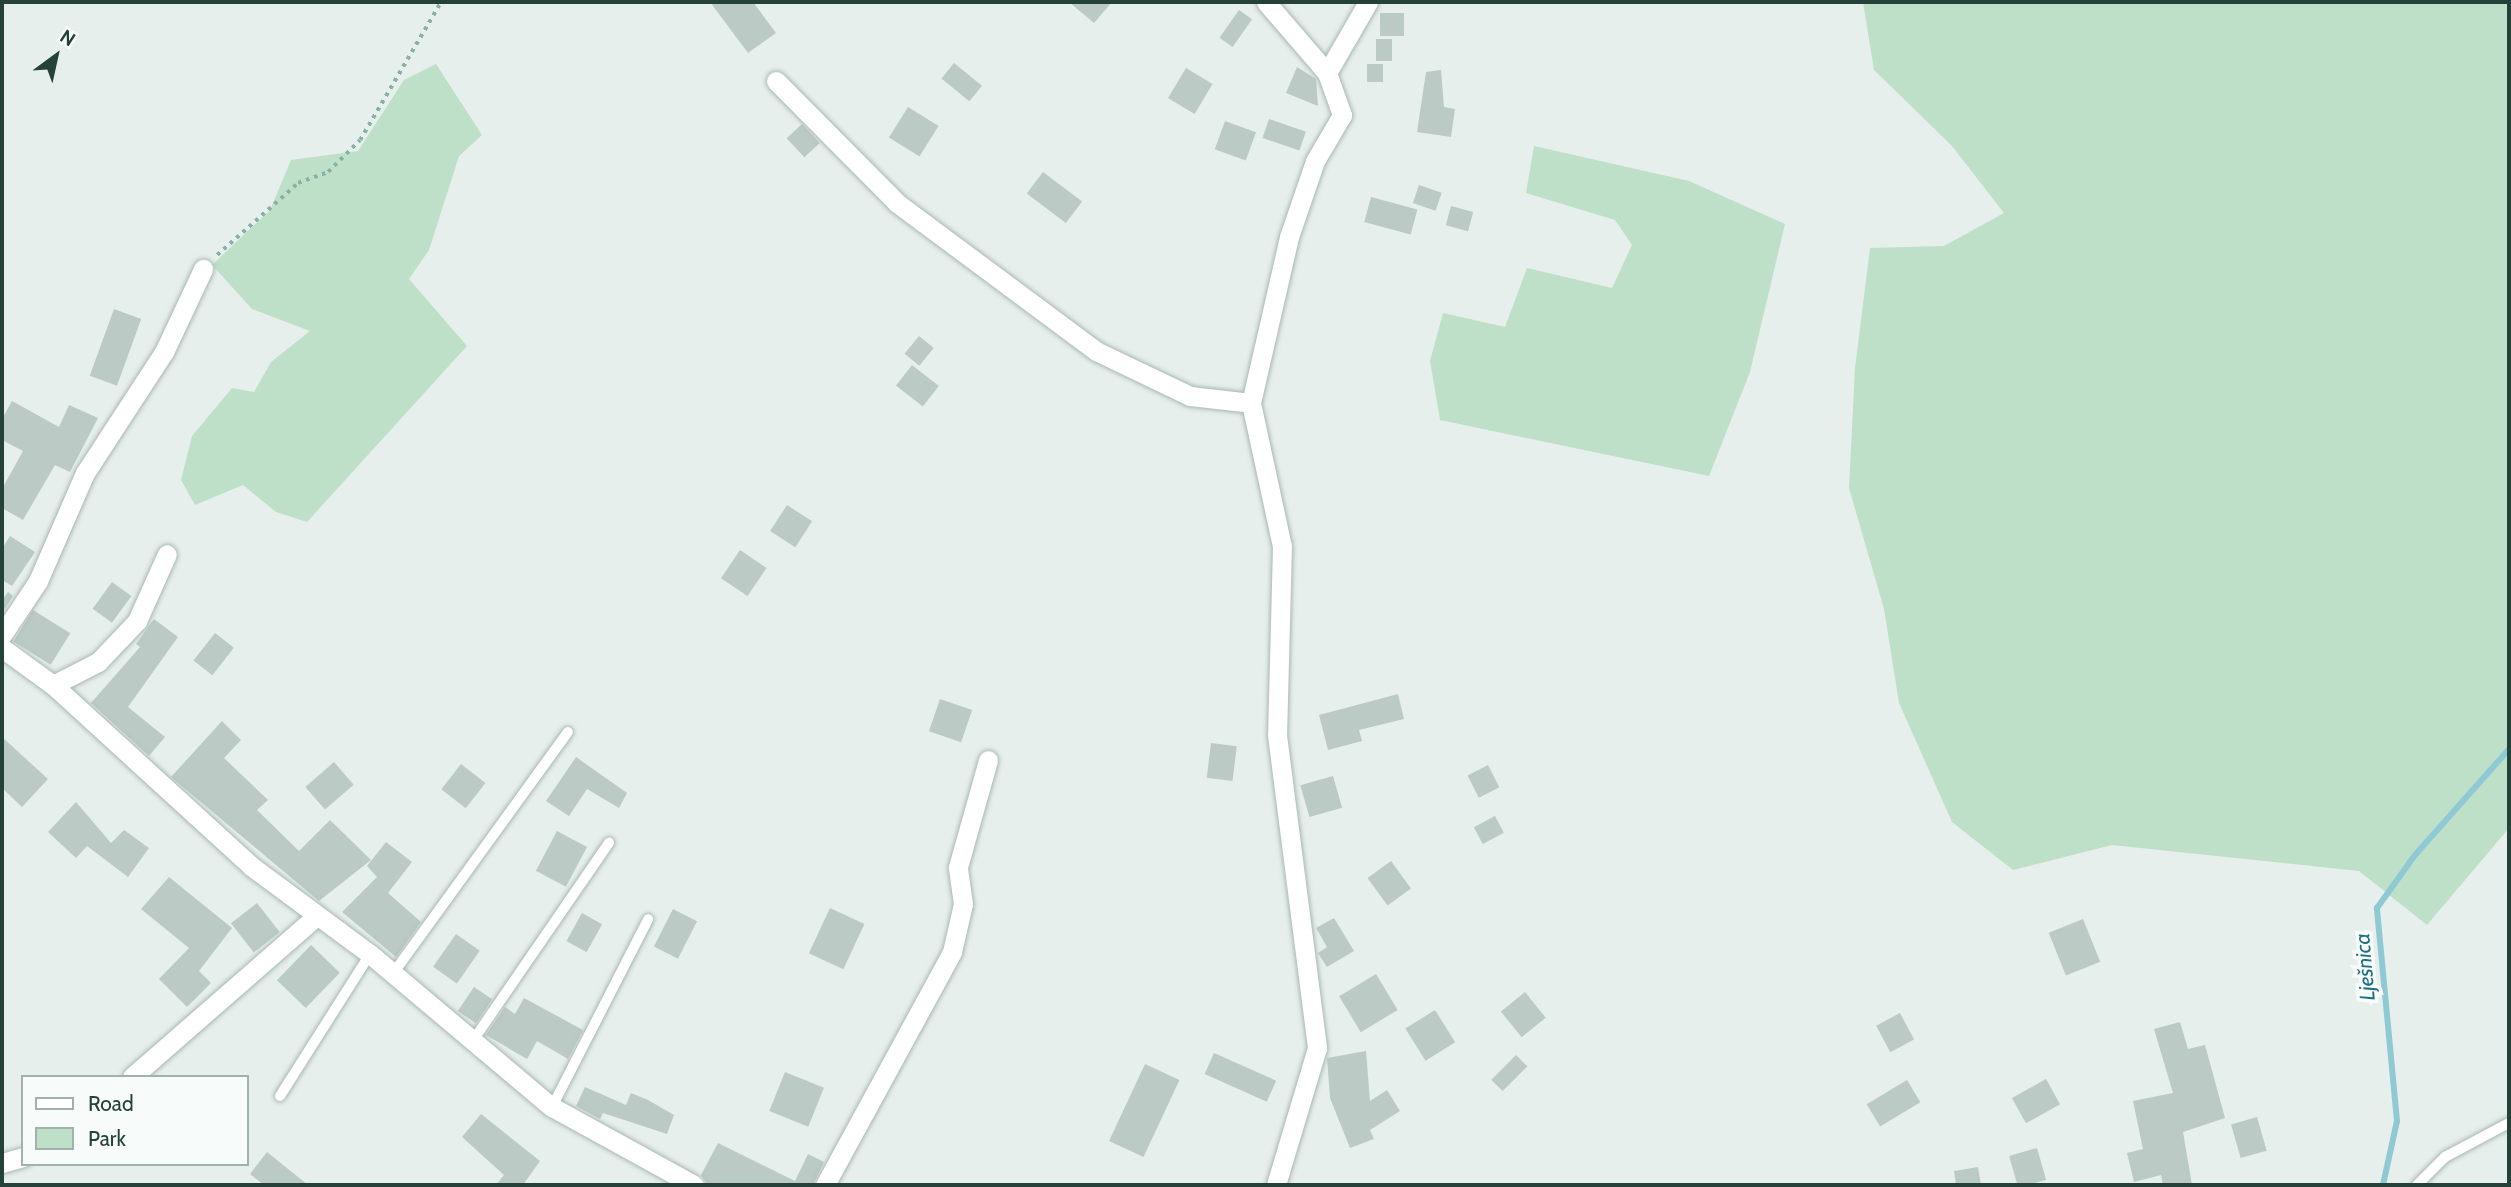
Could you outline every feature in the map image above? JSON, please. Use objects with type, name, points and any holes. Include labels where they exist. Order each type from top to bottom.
[{"type":"street","points":[[1266,2],[1327,73],[1342,115],[1315,161],[1289,237],[1251,403],[1282,546],[1277,735],[1317,1048],[1276,1185]]},
{"type":"street","points":[[1327,73],[1368,2]]},
{"type":"street","points":[[776,81],[897,204],[1096,351],[1190,396],[1251,403]]},
{"type":"street","points":[[2,635],[42,573],[85,474],[164,352],[203,269]]},
{"type":"street","points":[[53,685],[98,662],[137,621],[167,554]]},
{"type":"street","points":[[2,648],[53,685],[314,918],[370,954],[472,1043],[552,1107],[694,1185]]},
{"type":"street","points":[[825,1185],[952,951],[963,904],[958,867],[988,760]]},
{"type":"street","points":[[134,1075],[314,918]]},
{"type":"street","points":[[2,1163],[21,1158]]},
{"type":"lane","points":[[392,975],[568,732]]},
{"type":"lane","points":[[472,1043],[609,843]]},
{"type":"lane","points":[[552,1107],[648,919]]},
{"type":"lane","points":[[280,1096],[370,954]]},
{"type":"lane","points":[[2417,1185],[2445,1157],[2509,1123]]},
{"type":"path","points":[[203,269],[256,217],[298,183],[328,172],[360,140],[441,2]]},
{"type":"green space","points":[[1863,2],[2509,2],[2509,828],[2427,925],[2359,871],[2112,845],[2013,870],[1952,822],[1899,703],[1884,609],[1849,488],[1855,368],[1870,248],[1944,246],[2004,213],[1952,146],[1874,70]]},
{"type":"green space","points":[[436,64],[482,135],[459,156],[429,250],[409,279],[467,346],[307,522],[276,512],[243,485],[195,505],[181,480],[192,436],[232,388],[254,392],[271,362],[310,331],[252,309],[212,265],[270,210],[291,160],[358,151],[404,80]]},
{"type":"green space","points":[[1534,146],[1689,181],[1785,224],[1750,372],[1709,476],[1440,420],[1430,361],[1443,313],[1505,327],[1527,268],[1612,288],[1632,245],[1615,220],[1526,193]]},
{"type":"building","points":[[710,2],[753,2],[776,33],[748,53]]},
{"type":"building","points":[[1069,2],[1112,2],[1094,23]]},
{"type":"building","points":[[1239,10],[1252,19],[1233,47],[1219,38]]},
{"type":"building","points":[[1380,13],[1404,13],[1404,36],[1380,36]]},
{"type":"building","points":[[1376,39],[1392,39],[1392,61],[1376,61]]},
{"type":"building","points":[[954,63],[982,86],[969,101],[941,79]]},
{"type":"building","points":[[1367,64],[1383,64],[1383,82],[1367,82]]},
{"type":"building","points":[[1297,67],[1316,79],[1318,106],[1286,93]]},
{"type":"building","points":[[1186,68],[1213,84],[1195,114],[1168,98]]},
{"type":"building","points":[[1441,70],[1444,107],[1455,109],[1451,137],[1417,132],[1426,72]]},
{"type":"building","points":[[908,107],[939,126],[919,157],[889,138]]},
{"type":"building","points":[[1269,119],[1306,132],[1299,151],[1262,138]]},
{"type":"building","points":[[1225,121],[1256,132],[1246,160],[1215,149]]},
{"type":"building","points":[[802,124],[820,143],[804,157],[787,138]]},
{"type":"building","points":[[1043,172],[1082,201],[1066,223],[1027,194]]},
{"type":"building","points":[[1419,185],[1442,193],[1436,211],[1413,203]]},
{"type":"building","points":[[1371,197],[1417,209],[1411,235],[1364,222]]},
{"type":"building","points":[[1451,206],[1473,212],[1468,231],[1446,225]]},
{"type":"building","points":[[114,309],[141,319],[117,386],[90,376]]},
{"type":"building","points":[[919,336],[934,348],[919,366],[905,354]]},
{"type":"building","points":[[912,365],[939,386],[923,406],[896,385]]},
{"type":"building","points":[[12,401],[59,427],[69,405],[98,418],[70,472],[55,465],[23,520],[2,508],[2,489],[23,451],[2,440],[2,419]]},
{"type":"building","points":[[787,505],[812,521],[795,547],[770,531]]},
{"type":"building","points":[[10,536],[35,552],[12,586],[2,580],[2,549]]},
{"type":"building","points":[[740,550],[767,568],[748,596],[721,578]]},
{"type":"building","points":[[112,582],[131,596],[112,623],[93,609]]},
{"type":"building","points":[[8,592],[13,596],[2,613],[2,600]]},
{"type":"building","points":[[33,610],[70,633],[51,665],[13,641]]},
{"type":"building","points":[[154,619],[178,637],[128,707],[165,737],[149,756],[91,703],[140,647],[136,644]]},
{"type":"building","points":[[215,633],[234,648],[212,675],[193,661]]},
{"type":"building","points":[[1398,694],[1404,719],[1359,730],[1362,741],[1328,750],[1319,715]]},
{"type":"building","points":[[940,699],[972,710],[961,742],[929,731]]},
{"type":"building","points":[[222,721],[241,740],[224,758],[268,800],[257,810],[299,851],[330,820],[371,860],[319,901],[171,777]]},
{"type":"building","points":[[2,737],[48,779],[22,807],[2,788]]},
{"type":"building","points":[[1211,743],[1237,746],[1233,781],[1207,778]]},
{"type":"building","points":[[576,757],[627,793],[619,808],[587,789],[569,816],[546,801]]},
{"type":"building","points":[[334,762],[354,785],[325,810],[305,787]]},
{"type":"building","points":[[461,764],[485,783],[466,808],[441,789]]},
{"type":"building","points":[[1488,765],[1499,787],[1479,798],[1468,775]]},
{"type":"building","points":[[1333,776],[1342,808],[1309,817],[1300,785]]},
{"type":"building","points":[[76,802],[111,843],[124,830],[149,848],[128,877],[87,846],[76,858],[48,832]]},
{"type":"building","points":[[1495,816],[1504,833],[1483,844],[1474,827]]},
{"type":"building","points":[[557,831],[587,847],[566,887],[536,871]]},
{"type":"building","points":[[386,842],[412,862],[388,893],[421,922],[396,957],[342,912],[377,877],[367,866]]},
{"type":"building","points":[[1391,861],[1411,889],[1388,906],[1368,878]]},
{"type":"building","points":[[169,877],[232,928],[199,971],[211,983],[187,1007],[159,979],[189,948],[141,909]]},
{"type":"building","points":[[257,903],[280,932],[254,952],[231,923]]},
{"type":"building","points":[[830,908],[864,924],[843,969],[809,953]]},
{"type":"building","points":[[673,909],[697,921],[678,959],[654,946]]},
{"type":"building","points":[[582,913],[602,924],[587,952],[566,941]]},
{"type":"building","points":[[1334,918],[1354,951],[1327,967],[1318,953],[1327,947],[1316,928]]},
{"type":"building","points":[[2083,919],[2100,962],[2066,976],[2049,933]]},
{"type":"building","points":[[456,934],[480,951],[457,983],[433,967]]},
{"type":"building","points":[[311,945],[340,973],[306,1008],[277,980]]},
{"type":"building","points":[[1376,974],[1398,1010],[1361,1032],[1339,996]]},
{"type":"building","points":[[474,987],[492,999],[476,1023],[458,1011]]},
{"type":"building","points":[[1525,992],[1546,1018],[1522,1037],[1501,1012]]},
{"type":"building","points":[[524,998],[583,1030],[568,1059],[537,1041],[527,1059],[486,1035],[505,1007],[515,1014]]},
{"type":"building","points":[[1435,1010],[1455,1042],[1425,1061],[1405,1029]]},
{"type":"building","points":[[1900,1013],[1914,1039],[1890,1052],[1876,1026]]},
{"type":"building","points":[[2180,1022],[2188,1049],[2205,1045],[2225,1118],[2183,1132],[2192,1185],[2163,1185],[2161,1175],[2134,1182],[2127,1153],[2143,1149],[2133,1101],[2173,1093],[2154,1029]]},
{"type":"building","points":[[1366,1051],[1370,1101],[1387,1090],[1400,1111],[1370,1130],[1374,1139],[1350,1148],[1330,1098],[1327,1058]]},
{"type":"building","points":[[1214,1053],[1276,1081],[1267,1102],[1205,1074]]},
{"type":"building","points":[[1516,1055],[1527,1066],[1503,1091],[1491,1080]]},
{"type":"building","points":[[1145,1064],[1179,1080],[1144,1157],[1109,1141]]},
{"type":"building","points":[[785,1072],[824,1088],[808,1127],[769,1111]]},
{"type":"building","points":[[2046,1079],[2060,1104],[2026,1123],[2012,1098]]},
{"type":"building","points":[[1907,1080],[1920,1102],[1880,1126],[1867,1104]]},
{"type":"building","points":[[585,1087],[626,1105],[631,1093],[648,1100],[674,1115],[667,1134],[603,1113],[600,1119],[576,1106]]},
{"type":"building","points":[[481,1114],[540,1161],[523,1185],[496,1185],[504,1175],[462,1137]]},
{"type":"building","points":[[2257,1117],[2267,1151],[2241,1158],[2231,1124]]},
{"type":"building","points":[[718,1143],[795,1181],[808,1154],[824,1162],[813,1185],[708,1185],[701,1175]]},
{"type":"building","points":[[2037,1148],[2046,1180],[2017,1185],[2009,1156]]},
{"type":"building","points":[[267,1152],[308,1185],[264,1185],[250,1174]]},
{"type":"building","points":[[1978,1167],[1981,1185],[1956,1185],[1954,1171]]},
{"type":"waterway","name":"Lješnica","points":[[2383,1185],[2397,1121],[2377,908],[2415,855],[2509,749]]}]
